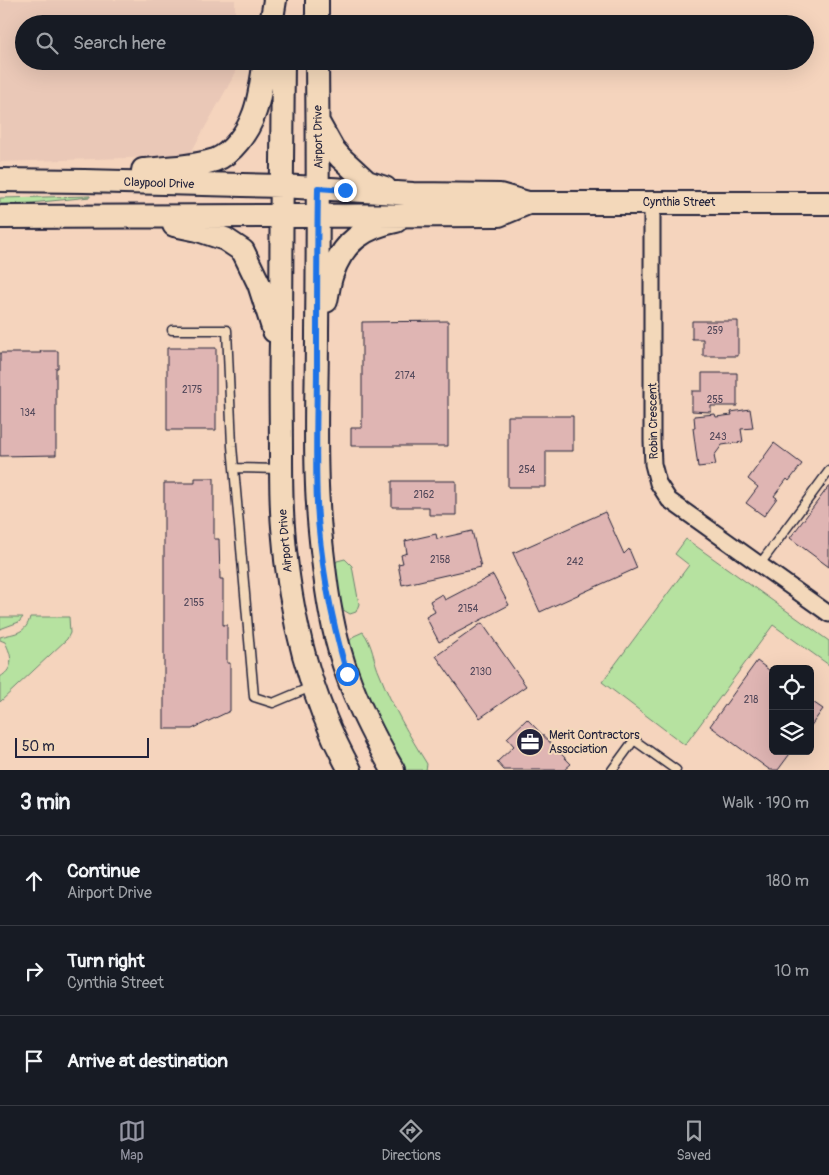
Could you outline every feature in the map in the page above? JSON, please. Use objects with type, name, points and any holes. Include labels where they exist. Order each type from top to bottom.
[{"type":"main road","points":[[272,15],[275,0]]},
{"type":"main road","points":[[283,0],[283,15]]},
{"type":"main road","points":[[317,0],[317,15]]},
{"type":"main road","points":[[84,181],[138,170],[181,167],[217,160],[233,149],[254,114],[263,70]]},
{"type":"main road","name":"Airport Drive","points":[[283,70],[280,354],[283,528],[290,588],[303,651],[313,686],[337,746],[350,770]]},
{"type":"main road","name":"Airport Drive","points":[[317,70],[318,503],[322,549],[336,635],[347,674],[362,710],[392,770]]},
{"type":"main road","points":[[318,122],[333,149],[367,182],[413,194]]},
{"type":"main road","name":"Claypool Drive","points":[[0,180],[318,188]]},
{"type":"main road","name":"Cynthia Street","points":[[318,188],[413,194],[500,195],[528,203],[829,203]]},
{"type":"main road","name":"Cynthia Street","points":[[318,215],[499,215],[528,203]]},
{"type":"main road","points":[[0,217],[318,215]]},
{"type":"main road","points":[[317,353],[332,273],[344,249],[361,233],[384,223],[424,215]]},
{"type":"main road","points":[[105,216],[198,230],[225,239],[243,251],[259,284],[280,354]]},
{"type":"street","name":"Robin Crescent","points":[[652,202],[652,442],[653,464],[658,483],[669,500],[829,614]]},
{"type":"lane","points":[[172,330],[228,330],[232,446],[254,698],[273,702],[313,686]]},
{"type":"lane","points":[[234,468],[281,469]]},
{"type":"lane","points":[[760,564],[829,471]]},
{"type":"lane","points":[[612,770],[634,740],[676,770]]},
{"type":"shaded area","points":[[0,0],[235,0],[235,15],[15,15],[15,70],[236,70],[236,72],[189,156],[0,162]]},
{"type":"green space","points":[[90,196],[31,203],[0,204],[0,198]]},
{"type":"green space","points":[[686,539],[829,641],[829,665],[773,625],[685,745],[602,682],[689,565],[675,554]]},
{"type":"green space","points":[[345,559],[352,566],[359,604],[356,612],[350,614],[340,608],[333,567],[337,561]]},
{"type":"green space","points":[[0,617],[23,617],[19,622],[0,629]]},
{"type":"green space","points":[[30,617],[69,617],[70,633],[67,639],[0,702],[0,677],[8,670],[11,661],[5,642],[0,640],[0,637],[23,630]]},
{"type":"green space","points":[[363,632],[369,642],[390,698],[427,764],[426,770],[403,770],[364,699],[348,643],[354,636]]},
{"type":"building","points":[[448,321],[448,446],[351,446],[351,428],[362,428],[362,322]]},
{"type":"building","points":[[692,321],[738,321],[738,356],[703,356],[703,339],[692,339]]},
{"type":"building","points":[[167,348],[216,348],[216,430],[167,430]]},
{"type":"building","points":[[40,351],[58,351],[58,368],[56,368],[56,455],[0,456],[0,353],[41,353]]},
{"type":"building","points":[[702,373],[737,373],[737,406],[711,406],[711,412],[692,411],[692,391],[702,391]]},
{"type":"building","points":[[750,409],[753,428],[741,429],[743,442],[722,445],[714,456],[716,465],[698,467],[693,428],[695,428],[694,416],[715,414],[716,417],[732,415],[731,412]]},
{"type":"building","points":[[508,416],[573,416],[573,451],[546,451],[546,487],[508,487]]},
{"type":"building","points":[[774,443],[802,464],[774,496],[777,498],[764,516],[746,503],[758,487],[748,479]]},
{"type":"building","points":[[195,478],[214,478],[214,539],[219,539],[220,579],[223,579],[223,625],[227,625],[227,663],[230,663],[230,711],[192,729],[164,729],[164,483],[195,483]]},
{"type":"building","points":[[392,481],[456,481],[456,515],[429,515],[429,507],[392,507]]},
{"type":"building","points":[[829,486],[829,567],[790,538]]},
{"type":"building","points":[[605,512],[624,554],[629,549],[637,568],[540,612],[513,553]]},
{"type":"building","points":[[472,531],[481,567],[402,585],[398,564],[403,563],[401,555],[407,553],[405,541],[436,534],[437,539]]},
{"type":"building","points":[[493,575],[509,605],[439,642],[426,617],[435,612],[430,601],[442,594],[445,600]]},
{"type":"building","points":[[482,623],[526,686],[480,718],[436,656]]},
{"type":"building","points":[[757,661],[769,670],[769,755],[789,755],[778,770],[770,770],[710,726]]},
{"type":"building","points":[[814,703],[823,709],[814,721]]},
{"type":"building","name":"Merit Contractors Association","points":[[527,719],[571,764],[564,770],[504,770],[497,762],[514,746],[507,738]]},
{"type":"place","name":"Merit Contractors Association","points":[[530,742]]},
{"type":"route","points":[[345,190],[318,188],[317,456],[318,503],[328,594],[336,635],[347,674]]}]
